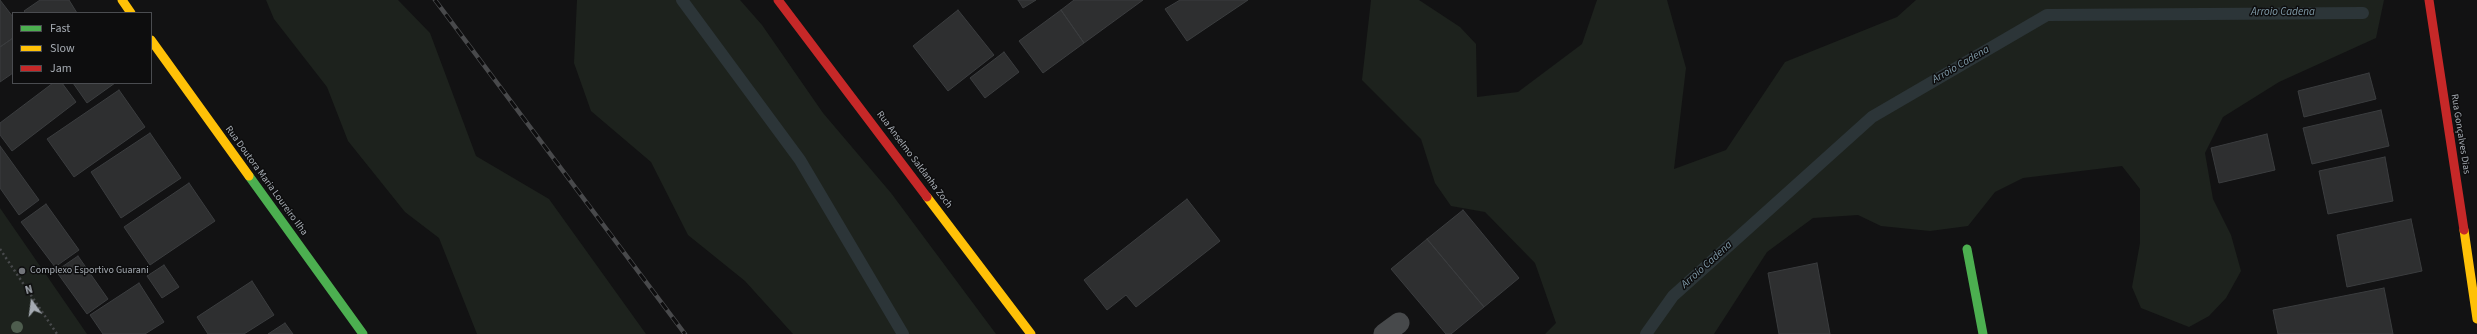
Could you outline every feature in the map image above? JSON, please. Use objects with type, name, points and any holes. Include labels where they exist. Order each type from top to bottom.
[{"type":"street","points":[[122,0],[130,12]]},
{"type":"street","name":"Rua Anselmo Saldanha Zoch","points":[[778,0],[1032,334]]},
{"type":"street","name":"Rua Gonçalves Dias","points":[[2429,0],[2477,319]]},
{"type":"street","name":"Rua Doutora Maria Loureiro Ilha","points":[[152,41],[362,334]]},
{"type":"street","points":[[1967,249],[1983,334]]},
{"type":"path","points":[[0,249],[57,334]]},
{"type":"shaded area","points":[[266,0],[398,0],[430,33],[476,156],[549,199],[646,334],[477,334],[439,238],[405,212],[348,141],[327,87],[274,19]]},
{"type":"shaded area","points":[[577,0],[740,0],[762,25],[823,113],[891,193],[996,334],[793,334],[745,281],[688,235],[651,162],[591,111],[574,63]]},
{"type":"shaded area","points":[[1371,0],[1419,0],[1460,27],[1476,44],[1477,97],[1518,92],[1582,44],[1597,0],[1667,0],[1686,68],[1674,169],[1726,150],[1785,62],[1897,17],[1916,0],[2384,0],[2376,38],[2279,82],[2223,117],[2205,153],[2213,199],[2231,235],[2241,271],[2226,298],[2209,316],[2189,327],[2141,308],[2132,287],[2140,243],[2140,189],[2122,166],[2023,178],[1995,192],[1968,226],[1930,231],[1881,226],[1858,215],[1813,218],[1767,252],[1714,334],[1545,334],[1556,323],[1535,263],[1485,212],[1451,206],[1435,183],[1421,139],[1362,80]]},
{"type":"shaded area","name":"Complexo Esportivo Guarani","points":[[0,208],[87,334],[0,334]]},
{"type":"building","points":[[0,0],[12,16],[12,39],[0,47]]},
{"type":"building","points":[[40,0],[69,0],[76,12],[25,12],[24,11]]},
{"type":"building","points":[[1018,0],[1036,0],[1023,8]]},
{"type":"building","points":[[1074,0],[1143,0],[1084,43],[1061,10]]},
{"type":"building","points":[[1180,0],[1248,0],[1187,41],[1165,9]]},
{"type":"building","points":[[958,10],[994,55],[948,91],[913,46]]},
{"type":"building","points":[[1061,10],[1084,43],[1043,73],[1019,41]]},
{"type":"building","points":[[12,39],[12,74],[0,82],[0,47]]},
{"type":"building","points":[[1004,52],[1019,72],[985,98],[970,78]]},
{"type":"building","points":[[2369,73],[2376,99],[2304,117],[2298,91]]},
{"type":"building","points":[[52,84],[63,84],[76,102],[12,151],[0,135],[0,123]]},
{"type":"building","points":[[74,84],[114,84],[87,103]]},
{"type":"building","points":[[119,90],[145,127],[74,177],[47,139]]},
{"type":"building","points":[[2381,110],[2389,146],[2312,164],[2303,128]]},
{"type":"building","points":[[150,133],[181,178],[121,218],[91,172]]},
{"type":"building","points":[[2267,134],[2275,170],[2219,183],[2211,148]]},
{"type":"building","points":[[0,146],[39,200],[19,215],[0,188]]},
{"type":"building","points":[[2385,157],[2393,201],[2328,214],[2319,171]]},
{"type":"building","points":[[189,183],[215,221],[150,265],[124,227]]},
{"type":"building","points":[[1187,199],[1220,241],[1136,307],[1126,295],[1107,310],[1084,280]]},
{"type":"building","points":[[46,204],[79,250],[55,267],[21,222]]},
{"type":"building","points":[[1463,210],[1519,278],[1484,307],[1427,239]]},
{"type":"building","points":[[2411,219],[2422,271],[2347,287],[2337,235]]},
{"type":"building","points":[[1427,239],[1484,307],[1451,334],[1446,334],[1391,269]]},
{"type":"building","points":[[78,256],[108,299],[87,314],[56,271]]},
{"type":"building","points":[[1817,263],[1830,334],[1779,334],[1768,273]]},
{"type":"building","points":[[164,265],[179,287],[162,298],[147,276]]},
{"type":"building","points":[[252,281],[274,315],[244,334],[208,334],[197,317]]},
{"type":"building","points":[[139,283],[164,322],[145,334],[103,334],[90,315]]},
{"type":"building","points":[[2384,288],[2393,334],[2278,334],[2273,310]]},
{"type":"building","points":[[285,323],[293,334],[268,334]]},
{"type":"waterway","points":[[682,0],[800,160],[903,334]]},
{"type":"waterway","name":"Arroio Cadena","points":[[1646,334],[1673,296],[1872,117],[2047,15],[2363,13]]},
{"type":"railway","points":[[435,0],[685,334]]},
{"type":"traffic: fast","points":[[249,176],[363,334]]},
{"type":"traffic: fast","points":[[1967,249],[1983,334]]},
{"type":"traffic: slow","points":[[122,0],[130,12]]},
{"type":"traffic: slow","points":[[152,41],[249,176]]},
{"type":"traffic: slow","points":[[927,197],[1031,334]]},
{"type":"traffic: slow","points":[[2464,230],[2477,319]]},
{"type":"traffic: jam","points":[[778,0],[927,197]]},
{"type":"traffic: jam","points":[[2429,0],[2464,230]]},
{"type":"place","name":"Complexo Esportivo Guarani","points":[[22,271]]}]
